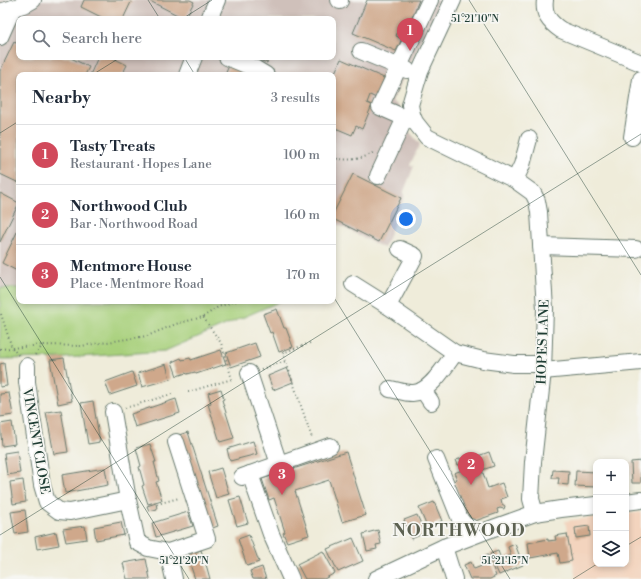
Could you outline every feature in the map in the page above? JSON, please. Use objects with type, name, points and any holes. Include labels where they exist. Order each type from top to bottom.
[{"type":"street","points":[[0,38],[7,10],[26,4],[33,0]]},
{"type":"street","points":[[210,16],[217,0]]},
{"type":"street","points":[[409,116],[380,107],[430,0]]},
{"type":"street","points":[[378,176],[409,116],[410,105],[418,74],[453,0]]},
{"type":"street","points":[[546,0],[545,10],[547,18],[556,27],[641,63]]},
{"type":"street","points":[[412,39],[431,48]]},
{"type":"street","points":[[361,51],[418,74]]},
{"type":"street","points":[[188,72],[193,60]]},
{"type":"street","points":[[234,60],[261,72]]},
{"type":"street","points":[[632,137],[641,79]]},
{"type":"street","name":"HOPES LANE","points":[[409,116],[427,137],[515,180],[533,193],[537,201],[545,308],[542,368],[531,499],[535,513]]},
{"type":"street","points":[[515,180],[522,165],[529,139]]},
{"type":"street","points":[[541,246],[636,249]]},
{"type":"street","points":[[388,306],[415,256],[400,250]]},
{"type":"street","points":[[353,284],[388,306],[455,353],[483,360],[542,368],[641,362]]},
{"type":"street","points":[[390,389],[427,396],[455,353]]},
{"type":"street","name":"VINCENT CLOSE","points":[[27,366],[28,390],[42,486],[48,502],[59,511],[70,512],[128,500]]},
{"type":"street","points":[[249,373],[279,464]]},
{"type":"street","points":[[113,412],[128,500],[137,542],[148,548],[168,552],[207,539],[176,442]]},
{"type":"street","points":[[291,579],[246,475],[324,448]]},
{"type":"street","points":[[436,459],[460,519],[465,525],[472,528],[475,534]]},
{"type":"street","points":[[629,502],[641,500]]},
{"type":"street","points":[[376,579],[475,534],[535,513],[593,505]]},
{"type":"street","points":[[444,547],[454,579]]},
{"type":"street","points":[[168,552],[174,579]]},
{"type":"path","points":[[336,158],[350,160],[366,157],[375,150]]},
{"type":"path","points":[[0,349],[43,345],[81,346],[147,336],[176,324],[204,317],[218,307],[227,304]]},
{"type":"path","points":[[1,314],[12,348]]},
{"type":"path","points":[[204,317],[221,343],[232,379]]},
{"type":"path","points":[[310,342],[283,353],[324,448]]},
{"type":"path","points":[[113,412],[172,394]]},
{"type":"path","points":[[157,504],[192,494]]},
{"type":"shaded area","points":[[0,0],[441,0],[392,101],[400,107],[407,129],[420,144],[410,165],[414,166],[404,191],[404,198],[384,248],[336,224],[336,72],[16,72],[16,288],[0,288]]},
{"type":"shaded area","points":[[641,512],[641,579],[576,579],[565,521],[593,517],[593,567],[629,567],[629,514]]},
{"type":"green space","points":[[0,288],[16,288],[16,304],[274,304],[165,351],[65,358],[0,359]]},
{"type":"building","points":[[84,0],[132,0],[124,16],[99,16],[81,7]]},
{"type":"building","points":[[148,0],[190,0],[194,2],[187,16],[179,16]]},
{"type":"building","points":[[367,0],[419,0],[409,25],[402,22],[396,36],[402,39],[396,51],[353,33]]},
{"type":"building","points":[[14,42],[16,43],[16,60],[75,60],[89,67],[86,72],[16,72],[16,182],[0,174],[0,71]]},
{"type":"building","points":[[341,59],[384,78],[376,98],[370,95],[367,103],[372,105],[362,129],[356,126],[352,135],[336,128],[335,72]]},
{"type":"building","points":[[97,60],[117,60],[127,65],[124,72],[91,72]]},
{"type":"building","points":[[259,60],[268,60],[267,63]]},
{"type":"building","points":[[230,63],[246,72],[226,72]]},
{"type":"building","points":[[353,174],[401,198],[379,242],[336,220],[336,208]]},
{"type":"building","points":[[0,193],[16,201],[16,209],[0,242]]},
{"type":"building","points":[[16,234],[16,270],[2,263]]},
{"type":"building","points":[[277,309],[293,347],[279,352],[272,332],[270,333],[263,314]]},
{"type":"building","points":[[255,343],[260,357],[231,367],[226,353]]},
{"type":"building","points":[[221,350],[226,364],[196,374],[195,372],[177,376],[172,362],[181,358],[182,360],[190,358],[191,360]]},
{"type":"building","points":[[64,358],[72,401],[58,404],[50,360]]},
{"type":"building","points":[[4,363],[7,386],[0,387],[0,364]]},
{"type":"building","points":[[166,364],[170,379],[142,387],[138,373]]},
{"type":"building","points":[[287,368],[293,382],[273,390],[268,376]]},
{"type":"building","points":[[132,372],[137,386],[110,395],[105,382]]},
{"type":"building","points":[[221,389],[224,399],[222,400],[234,438],[220,442],[208,404],[211,403],[208,393]]},
{"type":"building","points":[[9,393],[13,415],[0,417],[0,394]]},
{"type":"building","points":[[176,399],[180,413],[135,427],[131,414]]},
{"type":"building","points":[[93,401],[100,442],[88,444],[81,403]]},
{"type":"building","points":[[61,410],[68,452],[54,454],[46,412]]},
{"type":"building","points":[[12,422],[15,444],[2,446],[0,424]]},
{"type":"building","points":[[188,432],[218,526],[210,529],[179,435]]},
{"type":"building","points":[[253,441],[257,454],[230,461],[227,449]]},
{"type":"building","points":[[150,444],[156,462],[154,462],[159,481],[156,482],[162,500],[148,504],[142,486],[144,485],[139,467],[141,466],[136,448]]},
{"type":"building","points":[[17,451],[20,473],[7,475],[4,453]]},
{"type":"building","points":[[346,452],[366,515],[342,522],[329,480],[295,491],[309,535],[287,542],[283,533],[285,532],[274,498],[269,500],[262,479]]},
{"type":"building","points":[[489,452],[494,466],[482,470],[488,488],[502,483],[507,497],[501,499],[502,504],[505,506],[504,509],[497,509],[498,513],[472,522],[469,515],[466,516],[454,481],[457,479],[454,473],[465,469],[468,476],[473,474],[470,463],[458,465],[456,460],[466,457],[467,460]]},
{"type":"building","points":[[641,461],[641,483],[632,483],[631,462]]},
{"type":"building","points":[[105,468],[108,485],[65,493],[62,475]]},
{"type":"building","points":[[221,468],[229,494],[216,498],[208,472]]},
{"type":"building","points":[[553,470],[569,471],[568,485],[558,484],[559,478],[552,478]]},
{"type":"building","points":[[576,471],[593,472],[593,487],[575,486]]},
{"type":"building","points":[[23,480],[26,502],[13,504],[10,482]]},
{"type":"building","points":[[240,497],[248,523],[237,526],[229,500]]},
{"type":"building","points":[[434,502],[442,521],[427,527],[419,508]]},
{"type":"building","points":[[156,503],[157,509],[149,511],[147,506]]},
{"type":"building","points":[[25,510],[28,532],[15,534],[11,512]]},
{"type":"building","points":[[188,512],[193,526],[156,537],[152,523]]},
{"type":"building","points":[[417,515],[425,533],[411,539],[404,520]]},
{"type":"building","points":[[121,522],[124,535],[96,540],[94,527]]},
{"type":"building","points":[[85,526],[87,539],[66,542],[63,529]]},
{"type":"building","points":[[589,526],[590,536],[576,538],[575,528]]},
{"type":"building","points":[[378,530],[381,544],[376,545],[377,549],[367,551],[363,534]]},
{"type":"building","points":[[56,532],[59,545],[37,549],[35,537]]},
{"type":"building","points":[[567,534],[572,561],[560,563],[558,553],[530,558],[528,543],[548,539],[548,541],[556,540],[555,536]]},
{"type":"building","points":[[249,535],[259,562],[247,566],[238,539]]},
{"type":"building","points":[[353,538],[363,561],[338,572],[327,549]]},
{"type":"building","points":[[515,544],[523,565],[499,575],[490,554],[498,551],[501,559],[511,555],[508,547]]},
{"type":"building","points":[[201,550],[210,579],[195,579],[187,555]]},
{"type":"building","points":[[323,551],[335,573],[324,579],[305,579],[297,564]]},
{"type":"building","points":[[488,555],[496,576],[490,579],[470,579],[464,565],[471,562],[474,569],[482,566],[484,563],[481,558]]},
{"type":"building","points":[[146,559],[150,579],[127,579],[123,563]]},
{"type":"building","points":[[262,567],[266,579],[253,579],[250,571]]},
{"type":"place","name":"Tasty Treats","points":[[410,51]]},
{"type":"place","name":"Northwood Club","points":[[471,485]]},
{"type":"place","name":"Mentmore House","points":[[282,495]]},
{"type":"district","name":"NORTHWOOD","points":[[459,530]]}]
